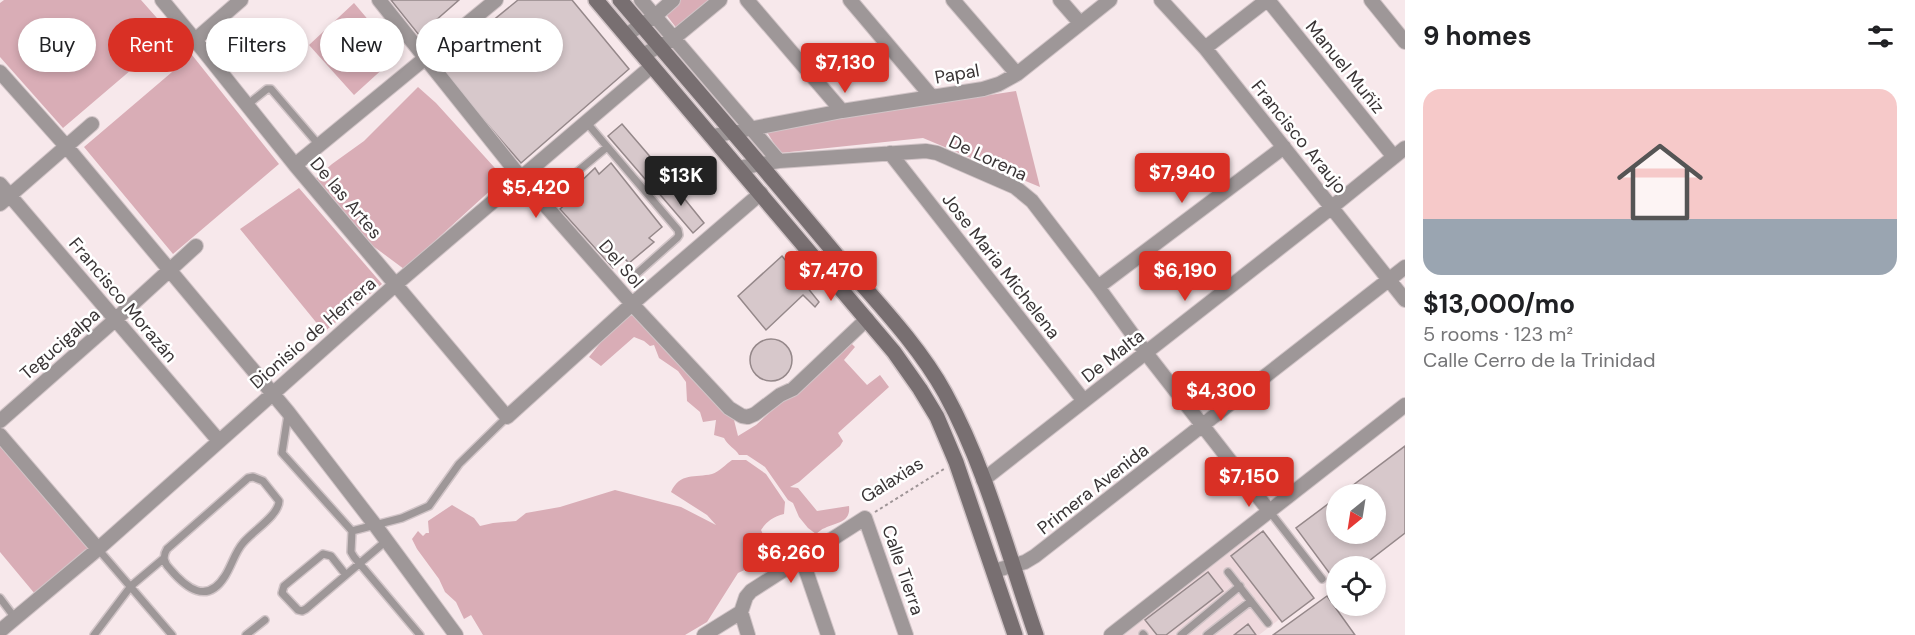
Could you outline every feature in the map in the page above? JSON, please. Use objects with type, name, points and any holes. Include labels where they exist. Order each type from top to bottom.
[{"type":"main road","points":[[596,0],[867,319],[920,389],[937,417],[956,462],[1015,635]]},
{"type":"main road","points":[[620,0],[912,344],[943,390],[963,428],[983,480],[1036,635]]},
{"type":"street","name":"De las Artes","points":[[162,0],[295,165],[507,417]]},
{"type":"street","points":[[195,39],[241,0]]},
{"type":"street","name":"Del Sol","points":[[379,0],[416,47]]},
{"type":"street","points":[[474,18],[496,0]]},
{"type":"street","points":[[641,0],[779,161]]},
{"type":"street","points":[[626,35],[655,16],[673,0]]},
{"type":"street","name":"Dionisio de Herrera","points":[[0,631],[98,549],[395,285],[587,123],[660,46],[674,38],[720,0]]},
{"type":"street","points":[[747,0],[842,111]]},
{"type":"street","points":[[850,0],[932,97]]},
{"type":"street","points":[[953,0],[1017,74]]},
{"type":"street","points":[[1060,0],[1080,24]]},
{"type":"street","name":"Papal","points":[[712,136],[842,111],[983,89],[999,84],[1017,74],[1110,0]]},
{"type":"street","name":"Francisco Araujo","points":[[1161,0],[1205,48],[1405,300]]},
{"type":"street","points":[[1205,48],[1268,0]]},
{"type":"street","name":"Manuel Muñiz","points":[[1268,0],[1399,152]]},
{"type":"street","points":[[1371,0],[1405,42]]},
{"type":"street","points":[[295,165],[416,66]]},
{"type":"street","points":[[0,72],[66,146],[288,412],[456,635]]},
{"type":"street","name":"Del Sol","points":[[436,72],[522,178],[632,304],[729,408],[742,416],[748,417],[754,414],[793,389],[867,319]]},
{"type":"street","points":[[5,200],[92,124]]},
{"type":"street","points":[[1098,287],[1284,147]]},
{"type":"street","name":"De Lorena","points":[[738,168],[779,161],[926,151],[937,153],[1015,187],[1032,201],[1146,353],[1270,512]]},
{"type":"street","name":"De Malta","points":[[983,480],[1399,152]]},
{"type":"street","name":"Jose Maria Michelena","points":[[890,153],[1084,401]]},
{"type":"street","name":"Francisco Morazán","points":[[0,184],[5,200],[116,319],[219,441]]},
{"type":"street","points":[[507,417],[632,304],[761,193]]},
{"type":"street","name":"Tegucigalpa","points":[[0,420],[196,246]]},
{"type":"street","name":"Primera Avenida","points":[[994,571],[1025,562],[1035,556],[1405,267]]},
{"type":"street","points":[[1111,635],[1405,405]]},
{"type":"street","points":[[0,435],[98,549]]},
{"type":"street","name":"Galaxias","points":[[704,635],[741,612],[746,597],[752,591],[865,518]]},
{"type":"street","name":"Calle Tierra","points":[[865,518],[906,635]]},
{"type":"street","points":[[802,559],[828,635]]},
{"type":"street","points":[[741,612],[748,635]]},
{"type":"lane","points":[[247,105],[267,89],[271,89],[319,145]]},
{"type":"lane","points":[[587,123],[678,230],[677,238],[633,277]]},
{"type":"lane","points":[[560,186],[607,147]]},
{"type":"lane","points":[[288,412],[282,453],[352,531],[351,552],[420,635]]},
{"type":"lane","points":[[352,531],[412,515],[429,506],[459,464],[507,417]]},
{"type":"lane","points":[[94,635],[131,586],[163,559],[166,549],[248,477],[263,481],[279,501],[277,511],[254,530],[241,545],[219,585],[211,590],[197,592],[188,588],[163,559]]},
{"type":"lane","points":[[1270,512],[1322,579]]},
{"type":"lane","points":[[346,575],[331,556],[323,554],[284,586],[282,593],[298,610],[302,611],[346,575],[386,541]]},
{"type":"lane","points":[[98,549],[172,635]]},
{"type":"lane","points":[[1228,572],[1268,623]]},
{"type":"lane","points":[[1181,635],[1240,586]]},
{"type":"lane","points":[[0,598],[15,618]]},
{"type":"lane","points":[[1207,635],[1251,600]]},
{"type":"lane","points":[[246,635],[265,620]]},
{"type":"path","name":"Galaxias","points":[[865,518],[956,462]]},
{"type":"shaded area","points":[[4,0],[141,0],[157,18],[108,18],[108,72],[129,72],[63,128],[0,57],[0,3]]},
{"type":"shaded area","points":[[678,0],[713,0],[678,30],[664,12]]},
{"type":"shaded area","points":[[354,3],[367,18],[338,18]]},
{"type":"shaded area","points":[[320,35],[320,57],[309,45]]},
{"type":"shaded area","points":[[194,58],[279,164],[173,254],[84,147],[172,72],[194,72]]},
{"type":"shaded area","points":[[333,72],[379,72],[354,95]]},
{"type":"shaded area","points":[[418,87],[436,103],[504,178],[404,269],[373,246],[314,180],[364,141]]},
{"type":"shaded area","points":[[1016,91],[1040,187],[923,138],[780,153],[765,129]]},
{"type":"shaded area","points":[[299,188],[382,284],[324,332],[240,229]]},
{"type":"shaded area","points":[[635,310],[735,413],[734,420],[738,436],[756,425],[849,341],[855,347],[844,360],[867,385],[880,375],[889,387],[838,433],[843,441],[840,446],[799,482],[790,487],[798,488],[817,511],[849,506],[848,516],[816,534],[808,528],[799,517],[793,503],[788,500],[765,467],[747,455],[739,455],[724,438],[714,435],[716,420],[703,422],[700,412],[687,401],[686,382],[678,371],[659,358],[654,345],[650,346],[634,337],[601,366],[589,357],[605,337]]},
{"type":"shaded area","points":[[0,442],[90,549],[35,594],[0,552]]},
{"type":"shaded area","points":[[732,460],[746,460],[766,474],[785,502],[784,514],[771,520],[761,530],[767,543],[764,561],[738,573],[707,622],[685,635],[483,635],[471,615],[464,619],[456,602],[445,592],[412,539],[418,531],[423,536],[429,533],[428,521],[452,505],[474,518],[480,526],[516,521],[526,513],[560,507],[615,490],[681,507],[716,525],[707,515],[671,492],[679,481],[688,477],[712,474]]},
{"type":"shaded area","points":[[1258,529],[1308,597],[1259,635],[1120,635]]},
{"type":"building","points":[[391,0],[459,0],[438,18],[416,18],[416,31]]},
{"type":"building","points":[[518,0],[572,0],[629,69],[521,163],[442,72],[563,72],[563,18],[496,18]]},
{"type":"building","points":[[622,124],[659,167],[645,179],[608,136]]},
{"type":"building","points":[[611,163],[662,227],[649,238],[654,242],[629,263],[624,258],[613,268],[560,209],[572,198],[569,193],[595,168],[599,174]]},
{"type":"building","points":[[670,181],[704,223],[693,233],[657,191]]},
{"type":"building","points":[[782,256],[819,302],[815,307],[803,295],[766,330],[738,296]]},
{"type":"building","points":[[771,339],[786,345],[792,360],[786,375],[771,381],[756,375],[750,360],[756,345]]},
{"type":"building","points":[[1405,446],[1405,533],[1375,556],[1326,556],[1326,568],[1296,528],[1326,506],[1326,544],[1386,544],[1386,484],[1355,484]]},
{"type":"building","points":[[1263,531],[1314,598],[1282,622],[1231,556]]},
{"type":"building","points":[[1208,572],[1223,591],[1166,635],[1157,635],[1145,620]]},
{"type":"building","points":[[1326,597],[1326,616],[1341,616],[1355,635],[1273,635]]},
{"type":"building","points":[[1248,624],[1256,635],[1234,635]]}]
